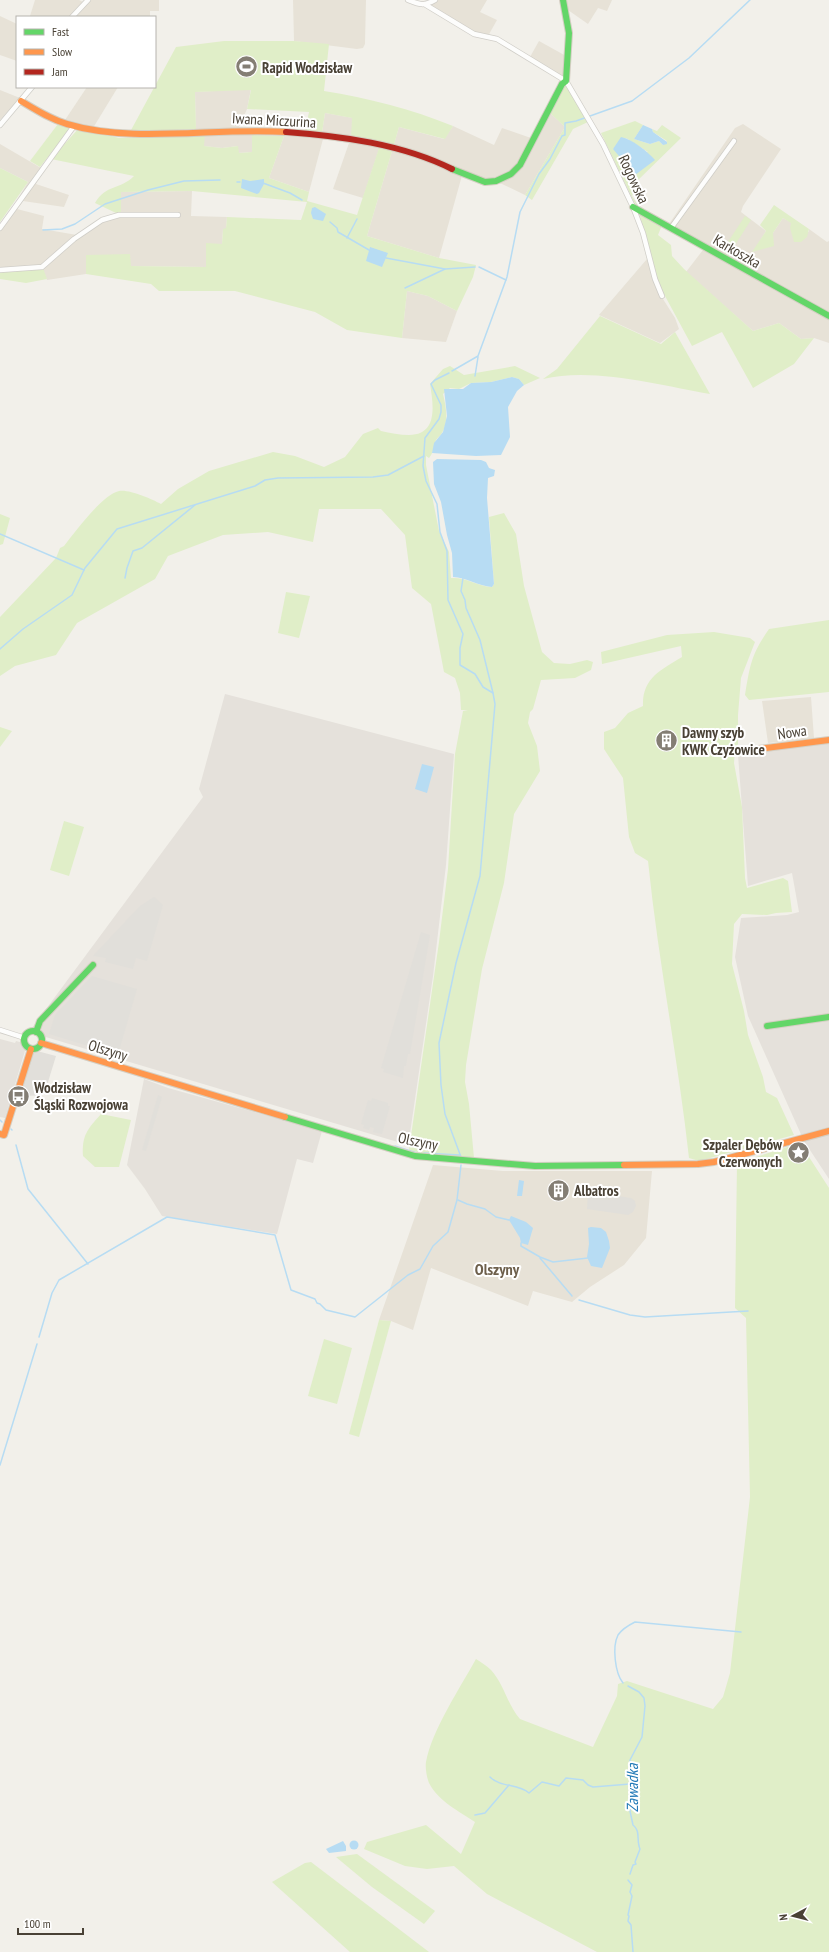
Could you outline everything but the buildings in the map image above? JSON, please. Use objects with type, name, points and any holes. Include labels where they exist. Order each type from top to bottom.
[{"type":"street","points":[[73,16],[88,0]]},
{"type":"street","name":"Rogowska","points":[[408,0],[426,5],[474,34],[497,39],[566,81],[586,113],[633,207],[643,233],[655,279],[662,296]]},
{"type":"street","points":[[426,5],[435,0]]},
{"type":"street","points":[[563,0],[569,33],[566,81]]},
{"type":"street","name":"Iwana Miczurina","points":[[21,101],[39,112],[74,126],[120,134],[240,131],[315,135],[366,143],[429,158],[472,177],[491,182],[500,180],[509,175],[520,165],[558,91],[562,84],[566,81]]},
{"type":"street","points":[[0,124],[31,88]]},
{"type":"street","points":[[0,228],[74,126]]},
{"type":"street","points":[[671,228],[734,140]]},
{"type":"street","name":"Karkoszka","points":[[633,207],[785,293],[829,316]]},
{"type":"street","points":[[0,270],[42,266],[83,233],[102,220],[119,215],[178,215]]},
{"type":"street","name":"Nowa","points":[[735,752],[829,740]]},
{"type":"street","points":[[36,1032],[40,1021],[93,965]]},
{"type":"street","points":[[767,1026],[829,1017]]},
{"type":"street","points":[[0,1030],[25,1038]]},
{"type":"street","points":[[36,1032],[41,1038],[41,1043],[37,1048],[30,1048],[26,1044],[25,1038],[29,1033],[36,1032]]},
{"type":"street","name":"Olszyny","points":[[41,1043],[421,1157],[534,1166],[698,1164],[714,1162],[829,1131]]},
{"type":"street","points":[[0,1134],[4,1135],[30,1048]]},
{"type":"shaded area","points":[[35,0],[79,0],[87,4],[90,0],[159,0],[159,11],[150,11],[150,16],[30,16]]},
{"type":"shaded area","points":[[293,0],[366,0],[365,44],[363,48],[357,49],[294,41]]},
{"type":"shaded area","points":[[438,0],[487,0],[480,12],[497,20],[488,36],[475,32],[430,6]]},
{"type":"shaded area","points":[[566,0],[612,0],[607,11],[598,8],[588,24],[568,10]]},
{"type":"shaded area","points":[[0,16],[16,24],[16,61],[0,55]]},
{"type":"shaded area","points":[[539,41],[566,56],[563,77],[530,57]]},
{"type":"shaded area","points":[[86,88],[117,88],[93,128],[65,120]]},
{"type":"shaded area","points":[[251,89],[247,109],[239,127],[252,128],[252,152],[238,153],[238,146],[222,148],[204,146],[196,134],[195,92]]},
{"type":"shaded area","points":[[0,90],[20,98],[0,120]]},
{"type":"shaded area","points":[[549,112],[565,127],[525,195],[502,184],[463,172],[439,258],[367,236],[399,127],[444,139],[453,126],[494,145],[502,128],[531,138]]},
{"type":"shaded area","points":[[325,113],[353,118],[380,146],[363,198],[333,189],[349,143],[323,139],[309,192],[269,178],[284,136],[321,139]]},
{"type":"shaded area","points":[[743,124],[781,149],[743,206],[741,212],[766,231],[753,252],[773,233],[783,218],[809,232],[809,229],[827,242],[829,241],[829,343],[814,338],[801,339],[779,323],[753,331],[686,272],[706,246],[669,224],[735,128]]},
{"type":"shaded area","points":[[0,144],[41,168],[36,184],[69,195],[64,207],[23,201],[17,209],[44,216],[42,229],[77,235],[101,219],[121,213],[121,192],[192,191],[191,216],[227,217],[226,229],[223,229],[222,244],[206,267],[131,266],[86,255],[86,274],[47,280],[42,267],[0,270],[0,228],[28,182],[0,168]]},
{"type":"shaded area","points":[[647,259],[656,288],[675,318],[679,329],[660,343],[599,315]]},
{"type":"shaded area","points":[[407,291],[428,296],[457,311],[446,342],[402,338]]},
{"type":"shaded area","points":[[225,694],[454,754],[446,865],[433,976],[409,1140],[401,1143],[29,1032],[203,797],[199,789]]},
{"type":"shaded area","points":[[811,697],[814,738],[768,743],[762,701]]},
{"type":"shaded area","points":[[829,742],[829,1179],[804,1141],[748,1016],[735,957],[741,918],[787,915],[799,912],[792,873],[748,886],[738,755]]},
{"type":"shaded area","points":[[154,897],[163,905],[147,961],[136,958],[133,969],[105,962],[106,958],[93,956],[140,906]]},
{"type":"shaded area","points":[[421,932],[430,935],[410,1054],[408,1054],[406,1066],[404,1066],[403,1078],[383,1072],[384,1069],[381,1068]]},
{"type":"shaded area","points":[[92,976],[137,989],[119,1051],[115,1050],[114,1054],[49,1034],[55,1015]]},
{"type":"shaded area","points":[[0,1039],[15,1043],[16,1041],[27,1044],[5,1118],[0,1117]]},
{"type":"shaded area","points":[[37,1051],[56,1056],[44,1095],[26,1096],[21,1093],[33,1053]]},
{"type":"shaded area","points":[[144,1079],[168,1088],[322,1131],[313,1163],[297,1159],[277,1234],[162,1216],[145,1189],[127,1165]]},
{"type":"shaded area","points":[[158,1095],[162,1097],[146,1151],[142,1150]]},
{"type":"shaded area","points":[[372,1098],[388,1103],[388,1106],[390,1106],[382,1134],[373,1132],[374,1128],[370,1127],[369,1130],[363,1128],[364,1125],[361,1124],[368,1100],[371,1101]]},
{"type":"shaded area","points":[[433,1165],[503,1171],[652,1171],[646,1238],[624,1265],[590,1287],[572,1302],[533,1291],[528,1306],[431,1268],[413,1330],[391,1321],[379,1320]]},
{"type":"shaded area","points":[[588,1191],[631,1198],[635,1201],[636,1206],[633,1212],[628,1215],[587,1209]]},
{"type":"green space","points":[[224,41],[294,41],[329,44],[324,91],[389,105],[421,114],[453,126],[445,139],[399,127],[393,148],[351,138],[352,118],[325,113],[322,133],[305,131],[309,112],[247,109],[251,90],[195,92],[196,129],[130,132],[154,88],[156,88],[156,84],[176,47]]},
{"type":"green space","points":[[565,84],[588,122],[573,129],[532,200],[525,195],[565,127],[549,112]]},
{"type":"green space","points":[[635,121],[643,125],[634,139],[650,144],[659,141],[663,145],[667,141],[653,132],[652,129],[657,131],[662,125],[681,138],[636,182],[632,196],[639,207],[634,202],[601,133]],"holes":[[[626,138],[648,152],[613,149]]]},
{"type":"green space","points":[[58,124],[69,126],[70,129],[40,167],[30,161]]},
{"type":"green space","points":[[79,128],[119,138],[205,134],[204,146],[222,148],[238,146],[239,153],[252,152],[252,135],[284,136],[269,178],[309,192],[307,201],[357,215],[379,148],[392,151],[367,236],[439,258],[476,265],[473,277],[457,311],[428,296],[407,291],[402,338],[347,330],[315,312],[235,291],[159,291],[151,284],[86,274],[86,255],[130,254],[131,266],[206,267],[206,243],[222,244],[223,229],[226,228],[227,217],[301,220],[307,202],[192,191],[121,192],[121,213],[116,213],[95,203],[99,197],[108,190],[124,183],[134,176],[51,159]]},
{"type":"green space","points":[[0,168],[28,182],[0,222]]},
{"type":"green space","points":[[774,205],[809,229],[807,237],[801,242],[794,242],[790,228],[791,223],[783,218],[773,233],[774,246],[752,252],[766,231],[760,225]]},
{"type":"green space","points":[[639,213],[662,225],[658,235],[671,245],[672,256],[684,269],[753,331],[779,323],[801,339],[814,338],[794,364],[753,388],[722,332],[692,346],[658,283]]},
{"type":"green space","points":[[745,216],[751,220],[728,256],[722,251]]},
{"type":"green space","points":[[43,268],[47,279],[26,283],[0,279],[0,272]]},
{"type":"green space","points":[[600,316],[661,344],[675,332],[710,394],[648,382],[604,376],[562,376],[543,379],[557,369]]},
{"type":"green space","points":[[450,366],[464,375],[515,366],[540,378],[524,385],[519,379],[512,377],[491,382],[471,383],[459,389],[450,388],[443,394],[446,409],[446,424],[442,433],[436,440],[429,458],[426,456],[426,465],[439,531],[449,552],[451,578],[462,579],[492,587],[494,584],[489,517],[504,513],[516,534],[524,586],[542,652],[554,663],[570,664],[587,660],[593,662],[591,670],[575,678],[541,680],[533,709],[530,712],[528,723],[537,746],[540,771],[514,814],[504,883],[482,969],[466,1065],[465,1082],[469,1104],[474,1158],[425,1154],[409,1150],[448,869],[455,754],[463,711],[468,710],[461,710],[460,693],[455,678],[444,672],[431,604],[412,588],[405,535],[381,509],[319,509],[313,542],[268,532],[223,535],[168,556],[155,579],[77,623],[56,655],[15,666],[0,676],[0,617],[56,558],[60,548],[64,546],[97,506],[112,494],[119,491],[129,491],[161,504],[178,489],[209,471],[273,452],[295,456],[324,467],[345,457],[363,434],[378,428],[381,431],[399,434],[419,434],[430,424],[432,417],[433,408],[430,384],[443,369]]},
{"type":"green space","points":[[0,514],[10,518],[3,544],[0,545]]},
{"type":"green space","points":[[286,592],[310,596],[299,638],[278,633]]},
{"type":"green space","points":[[829,620],[829,692],[749,700],[745,695],[752,660],[758,646],[769,629]]},
{"type":"green space","points":[[714,632],[750,638],[755,642],[741,678],[738,715],[738,744],[735,750],[734,763],[742,807],[745,878],[747,888],[783,878],[788,881],[792,912],[767,915],[742,914],[734,924],[732,964],[744,1011],[748,1035],[763,1077],[766,1092],[777,1098],[794,1135],[699,1161],[689,1158],[657,935],[648,861],[635,853],[629,837],[623,778],[604,749],[604,732],[615,728],[628,713],[643,706],[646,688],[649,682],[660,671],[682,657],[681,646],[602,664],[601,652],[667,635]]},
{"type":"green space","points":[[0,727],[12,731],[0,747]]},
{"type":"green space","points":[[64,821],[84,827],[69,876],[50,870]]},
{"type":"green space","points":[[101,1114],[131,1120],[119,1167],[95,1167],[83,1156],[83,1143],[86,1133]]},
{"type":"green space","points":[[800,1143],[829,1188],[829,1952],[597,1952],[487,1894],[454,1866],[427,1869],[405,1866],[364,1849],[367,1842],[426,1825],[461,1854],[475,1822],[450,1806],[433,1790],[426,1773],[426,1762],[434,1736],[440,1723],[476,1659],[491,1670],[520,1719],[593,1747],[617,1696],[618,1684],[627,1681],[713,1709],[723,1697],[730,1673],[750,1497],[746,1318],[735,1308],[737,1163]]},
{"type":"green space","points":[[379,1320],[391,1321],[359,1437],[349,1434]]},
{"type":"green space","points":[[324,1339],[352,1348],[337,1404],[308,1396]]},
{"type":"green space","points":[[357,1854],[435,1911],[424,1924],[372,1887],[336,1857]]},
{"type":"green space","points":[[311,1862],[429,1952],[350,1952],[272,1882],[305,1863]]},
{"type":"water","points":[[643,125],[652,129],[653,132],[667,142],[667,144],[663,145],[659,141],[650,144],[634,139]]},
{"type":"water","points":[[621,137],[630,140],[639,146],[655,160],[635,175],[613,149]]},
{"type":"water","points":[[242,179],[250,181],[264,179],[264,184],[257,194],[241,188]]},
{"type":"water","points":[[315,207],[326,214],[323,221],[313,219],[311,213],[312,208]]},
{"type":"water","points":[[370,247],[388,253],[382,267],[366,261]]},
{"type":"water","points":[[512,377],[519,379],[524,385],[517,391],[508,407],[510,437],[501,455],[476,456],[432,453],[434,443],[443,432],[447,416],[444,389],[463,389],[471,383],[491,382]]},
{"type":"water","points":[[437,459],[481,460],[486,462],[489,468],[495,470],[494,476],[488,478],[487,498],[494,584],[492,587],[463,578],[453,577],[452,553],[441,502],[434,484],[433,462]]},
{"type":"water","points":[[422,764],[434,767],[427,793],[415,789]]},
{"type":"water","points":[[519,1180],[524,1181],[522,1196],[517,1196]]},
{"type":"water","points":[[511,1216],[526,1222],[533,1228],[528,1245],[521,1243],[520,1238],[509,1220]]},
{"type":"water","points":[[588,1228],[601,1228],[606,1232],[609,1241],[610,1248],[602,1268],[591,1266],[587,1257],[589,1244]]},
{"type":"water","points":[[354,1840],[359,1845],[354,1850],[349,1845]]},
{"type":"water","points":[[343,1841],[346,1846],[346,1851],[329,1853],[326,1849]]},
{"type":"waterway","points":[[452,371],[478,356],[507,277],[520,212],[539,174],[550,159],[562,136],[565,135],[565,123],[576,121],[632,101],[689,58],[750,0]]},
{"type":"waterway","points":[[43,230],[62,229],[75,224],[105,204],[148,190],[184,181],[220,180]]},
{"type":"waterway","points":[[263,183],[290,193],[302,200]]},
{"type":"waterway","points":[[347,238],[357,219]]},
{"type":"waterway","points":[[330,222],[337,228],[338,232],[369,250]]},
{"type":"waterway","points":[[386,258],[445,269],[475,267]]},
{"type":"waterway","points":[[479,267],[506,280]]},
{"type":"waterway","points":[[405,288],[445,269]]},
{"type":"waterway","points":[[475,376],[478,357]]},
{"type":"waterway","points":[[449,373],[435,380],[431,384],[441,405],[441,412],[439,419],[425,438],[423,466],[426,481],[437,504],[440,532],[447,551],[448,600],[463,634],[460,648],[460,665],[475,674],[483,687],[493,693],[495,704],[480,876],[456,963],[439,1043],[441,1085],[445,1114],[461,1157]]},
{"type":"waterway","points":[[0,649],[23,629],[72,595],[85,568],[117,529],[255,486],[265,480],[278,478],[373,477],[388,475],[424,456]]},
{"type":"waterway","points":[[125,578],[133,551],[142,548],[195,505]]},
{"type":"waterway","points":[[0,534],[84,570]]},
{"type":"waterway","points":[[463,578],[461,591],[465,600],[466,608],[480,640],[493,693]]},
{"type":"waterway","points":[[16,1145],[28,1189],[88,1264]]},
{"type":"waterway","points":[[395,1146],[417,1153]]},
{"type":"waterway","points":[[424,1153],[460,1155]]},
{"type":"waterway","points":[[39,1337],[52,1293],[59,1280],[167,1217],[275,1235],[291,1290],[315,1299],[317,1303],[326,1310],[355,1317],[408,1275],[420,1269],[433,1246],[448,1232],[457,1200],[461,1165]]},
{"type":"waterway","points":[[458,1200],[485,1209],[496,1217],[509,1220]]},
{"type":"waterway","points":[[521,1243],[521,1246],[540,1257],[553,1262],[588,1258]]},
{"type":"waterway","points":[[540,1258],[572,1296]]},
{"type":"waterway","points":[[579,1300],[630,1315],[645,1317],[748,1311]]},
{"type":"waterway","points":[[0,1465],[37,1344]]},
{"type":"waterway","name":"Zawadka","points":[[623,1683],[616,1667],[616,1640],[622,1631],[635,1622],[741,1632]]},
{"type":"waterway","name":"Zawadka","points":[[628,1686],[639,1692],[644,1698],[645,1706],[642,1737],[630,1760],[630,1811],[633,1825],[638,1833],[640,1849],[635,1862],[636,1864],[633,1865],[630,1874]]},
{"type":"waterway","points":[[490,1777],[499,1783],[520,1788],[529,1793],[542,1782],[559,1786],[566,1778],[583,1780],[588,1785],[593,1787],[630,1784]]},
{"type":"waterway","points":[[475,1815],[485,1813],[509,1785]]},
{"type":"waterway","name":"Zawadka","points":[[628,1880],[632,1885],[630,1892],[632,1896],[628,1921],[631,1925],[633,1952]]},
{"type":"traffic: fast","points":[[452,169],[485,182],[496,181],[511,174],[520,165],[562,84],[566,81],[569,33],[563,0]]},
{"type":"traffic: fast","points":[[633,207],[829,316]]},
{"type":"traffic: fast","points":[[36,1032],[40,1021],[93,965]]},
{"type":"traffic: fast","points":[[767,1026],[829,1017]]},
{"type":"traffic: fast","points":[[33,1031],[39,1034],[42,1040],[39,1046],[33,1049],[27,1046],[24,1040],[27,1034],[33,1031]]},
{"type":"traffic: fast","points":[[285,1117],[415,1156],[535,1166],[624,1165]]},
{"type":"traffic: slow","points":[[21,101],[55,120],[92,130],[147,134],[232,131],[286,132]]},
{"type":"traffic: slow","points":[[735,752],[829,740]]},
{"type":"traffic: slow","points":[[41,1043],[285,1117]]},
{"type":"traffic: slow","points":[[0,1134],[4,1135],[31,1049]]},
{"type":"traffic: slow","points":[[624,1165],[698,1164],[714,1162],[829,1131]]},
{"type":"traffic: jam","points":[[286,132],[350,139],[392,147],[433,160],[452,169]]},
{"type":"place","name":"Rapid Wodzisław","points":[[246,67]]},
{"type":"place","name":"Dawny szyb KWK Czyżowice","points":[[667,741]]},
{"type":"place","name":"Wodzisław Śląski Rozwojowa","points":[[19,1096]]},
{"type":"place","name":"Szpaler Dębów Czerwonych","points":[[798,1153]]},
{"type":"place","name":"Albatros","points":[[558,1190]]},
{"type":"district","name":"Olszyny","points":[[497,1269]]}]
